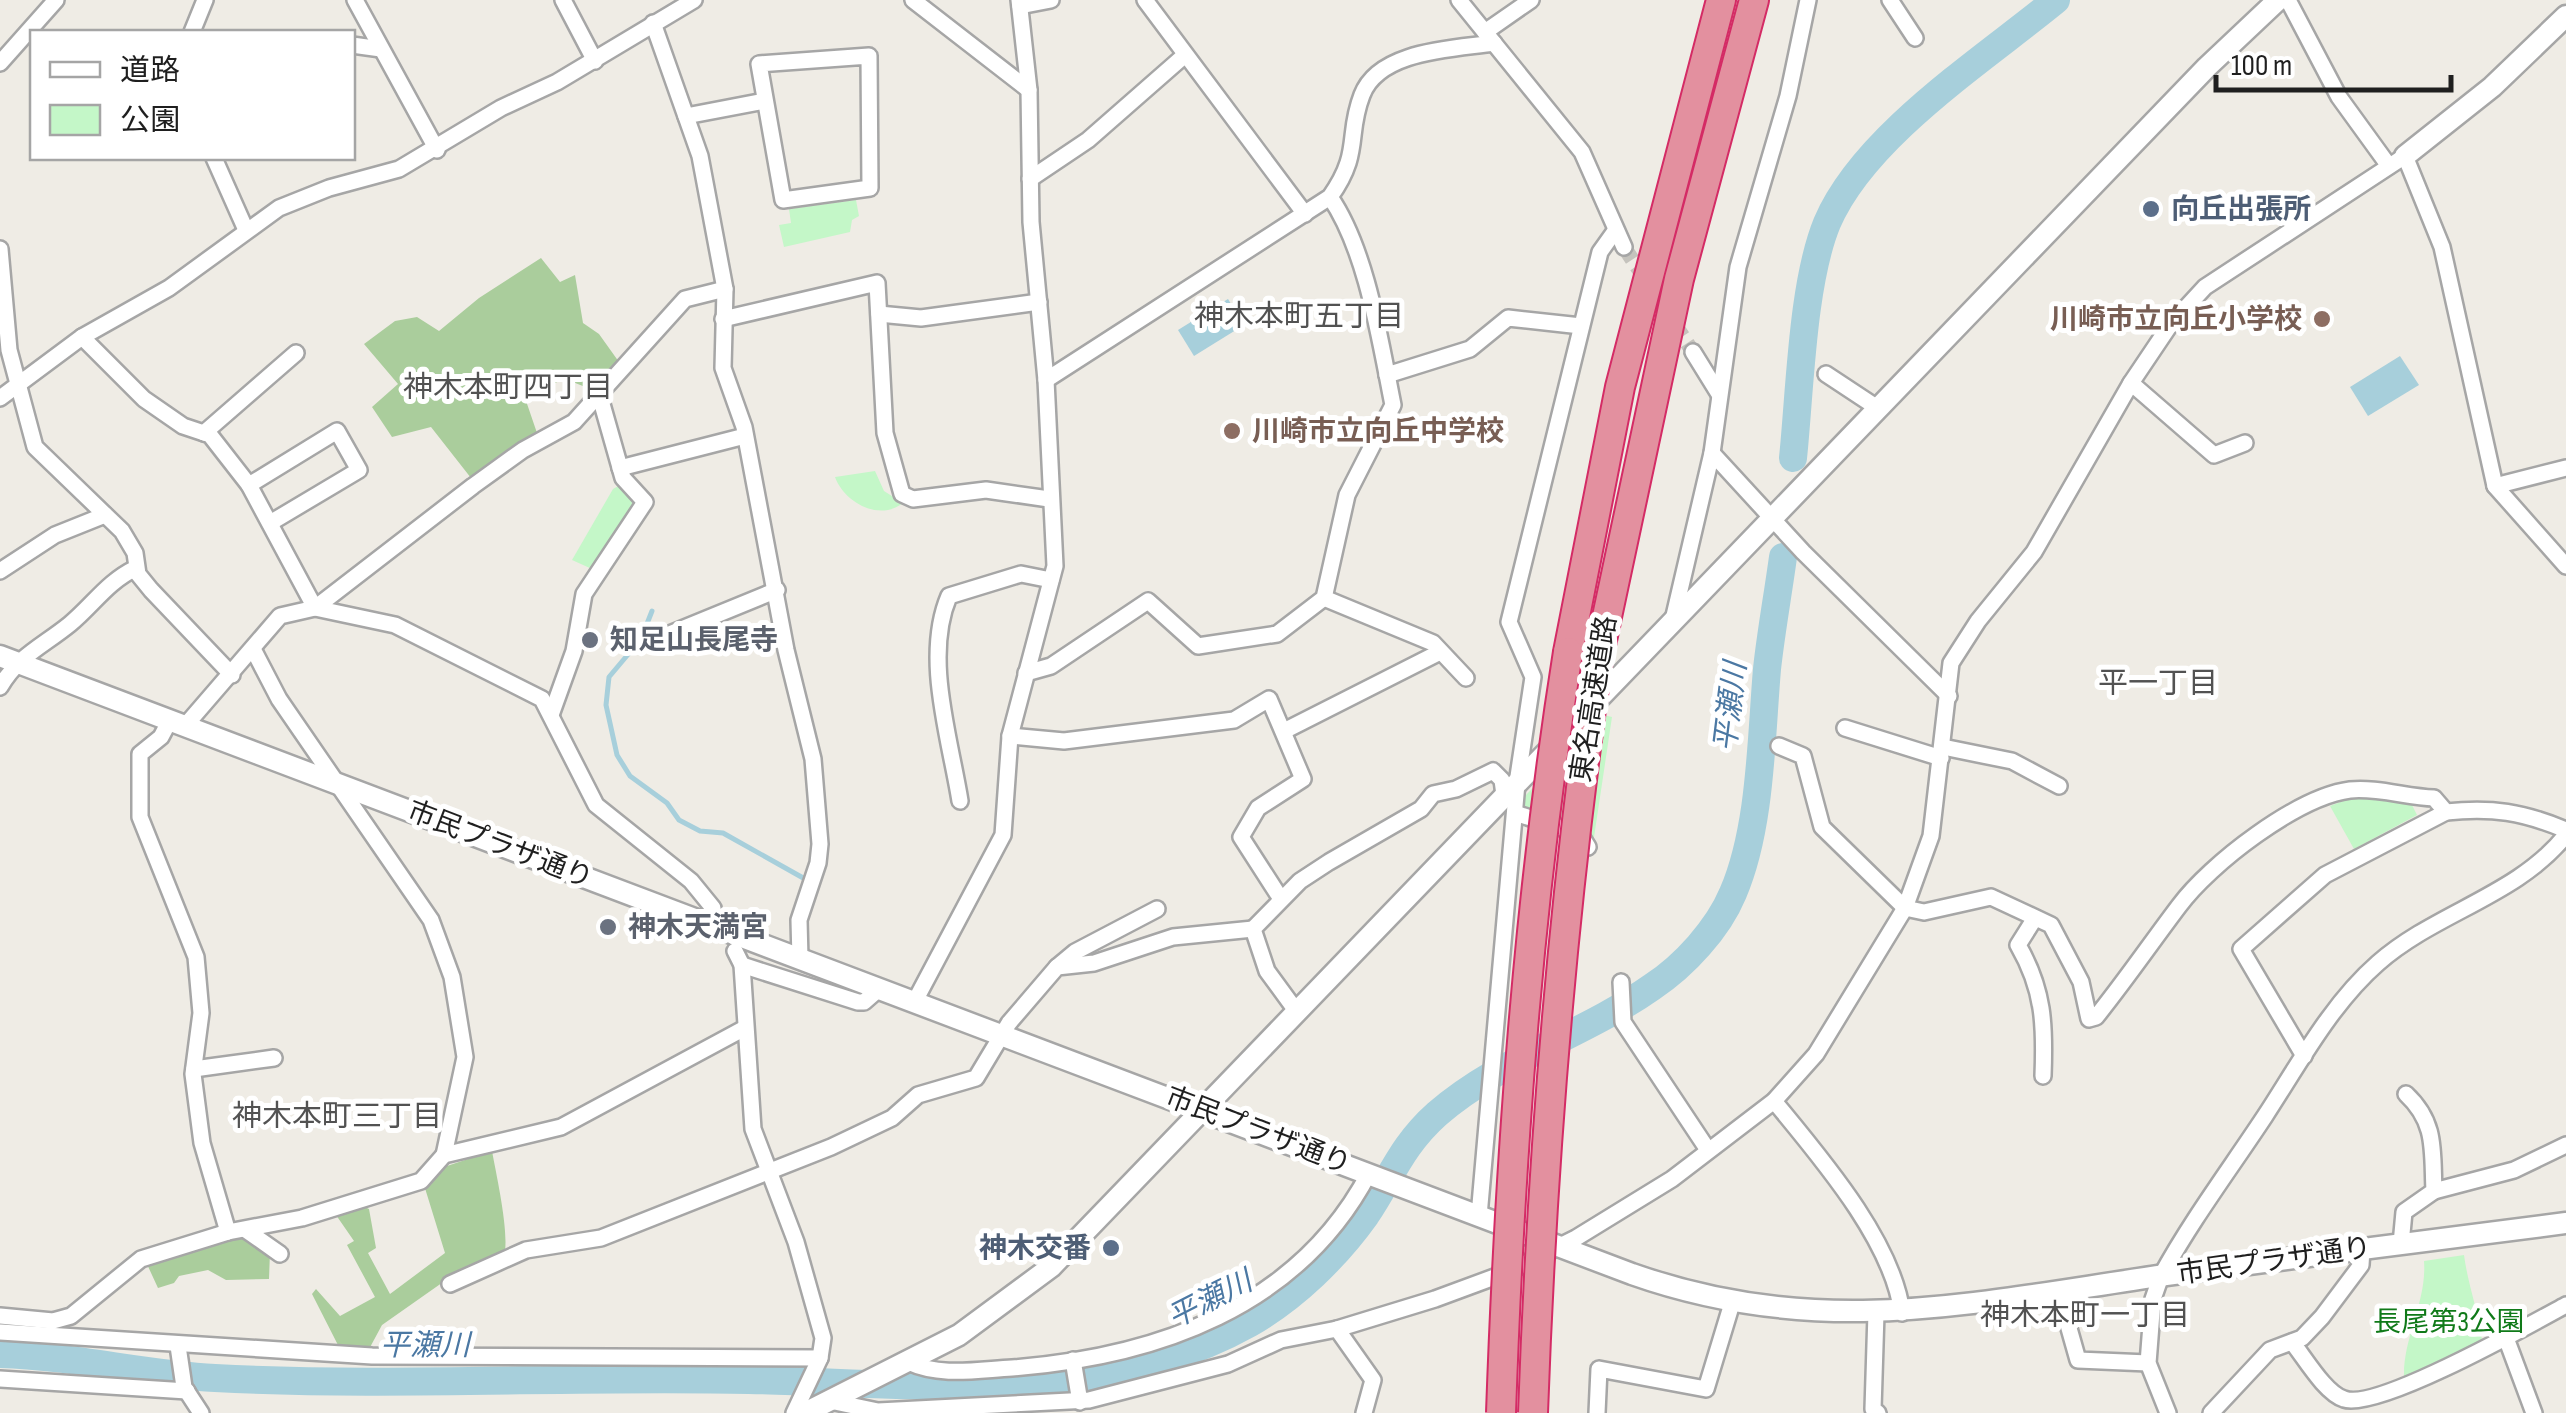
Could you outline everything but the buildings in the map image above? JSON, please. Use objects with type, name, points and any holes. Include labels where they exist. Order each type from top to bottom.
[{"type":"highway","name":"東名高速道路","points":[[1501,1413],[1508,1218],[1528,956],[1568,652],[1620,387],[1722,0]]},
{"type":"highway","name":"東名高速道路","points":[[1532,1413],[1540,1198],[1560,956],[1598,659],[1679,278],[1754,0]]},
{"type":"street","points":[[0,63],[56,0]]},
{"type":"street","points":[[193,30],[205,0]]},
{"type":"street","points":[[355,0],[436,150]]},
{"type":"street","points":[[563,0],[595,60]]},
{"type":"street","points":[[0,398],[82,337],[169,288],[280,208],[329,188],[399,169],[694,0]]},
{"type":"street","points":[[912,0],[1029,90]]},
{"type":"street","points":[[916,1001],[1003,835],[1010,736],[1055,566],[1048,498],[1046,380],[1030,179],[1029,90],[1019,3],[1050,0]]},
{"type":"street","points":[[1145,0],[1305,214]]},
{"type":"street","points":[[1459,0],[1582,152],[1624,247]]},
{"type":"street","points":[[1046,380],[1330,197],[1352,162],[1362,94],[1380,70],[1490,37],[1531,0]]},
{"type":"street","points":[[1672,624],[1712,453],[1738,267],[1788,96],[1808,0]]},
{"type":"street","points":[[1890,0],[1915,38]]},
{"type":"street","points":[[803,1405],[830,1401],[981,1322],[1051,1267],[1512,797],[1672,624],[2278,0]]},
{"type":"street","points":[[2288,0],[2339,97],[2397,162],[2442,246],[2494,486],[2566,566]]},
{"type":"street","points":[[830,1401],[878,1411],[1079,1396],[1228,1364],[1281,1340],[1337,1329],[1436,1299],[1562,1247],[1639,1202],[1774,1102],[1816,1054],[1905,908],[1931,836],[1951,663],[2034,552],[2131,383],[2170,326],[2205,287],[2397,162],[2492,88],[2566,16]]},
{"type":"street","points":[[653,23],[700,156],[725,289],[723,368],[734,392],[745,436],[813,759],[819,821],[818,863],[799,920],[800,959]]},
{"type":"street","points":[[355,45],[381,49]]},
{"type":"street","points":[[1030,179],[1088,140],[1185,54]]},
{"type":"street","points":[[870,56],[870,188],[783,200],[764,101],[760,64],[870,56]]},
{"type":"street","points":[[686,116],[764,101]]},
{"type":"street","points":[[215,160],[246,230]]},
{"type":"street","points":[[1026,673],[1051,666],[1148,601],[1198,646],[1277,634],[1324,598],[1348,495],[1393,405],[1348,223],[1330,197]]},
{"type":"street","points":[[1479,1216],[1512,797],[1532,676],[1509,622],[1600,252],[1614,231]]},
{"type":"street","points":[[0,249],[16,387],[27,407],[35,447],[122,531],[135,553],[136,568],[151,590],[232,674]]},
{"type":"street","points":[[723,319],[877,283],[885,433],[902,494],[913,499],[986,490],[1048,498]]},
{"type":"street","points":[[228,1232],[202,1143],[194,1069],[201,1013],[196,957],[140,817],[140,754],[232,674],[280,616],[314,608],[472,486],[523,450],[574,422],[685,299],[725,289]]},
{"type":"street","points":[[880,314],[921,318],[1039,302]]},
{"type":"street","points":[[1386,374],[1470,349],[1508,318],[1582,326]]},
{"type":"street","points":[[82,337],[144,399],[182,426],[210,435],[249,485],[314,608]]},
{"type":"street","points":[[1693,352],[1720,394]]},
{"type":"street","points":[[204,433],[296,353]]},
{"type":"street","points":[[1826,374],[1879,409]]},
{"type":"street","points":[[2131,383],[2214,456],[2244,443]]},
{"type":"street","points":[[551,715],[574,651],[584,594],[644,502],[623,478],[600,397]]},
{"type":"street","points":[[249,485],[337,431],[358,470],[270,523]]},
{"type":"street","points":[[620,468],[745,436]]},
{"type":"street","points":[[1712,453],[1772,520],[1949,696]]},
{"type":"street","points":[[2494,486],[2566,468]]},
{"type":"street","points":[[0,571],[55,535],[104,515]]},
{"type":"street","points":[[0,687],[8,659],[70,623],[112,580],[136,568]]},
{"type":"street","points":[[960,801],[940,678],[940,617],[949,596],[1021,574],[1050,580]]},
{"type":"street","points":[[650,642],[777,590]]},
{"type":"street","points":[[1324,598],[1433,644],[1466,678]]},
{"type":"street","points":[[314,608],[395,625],[542,699],[596,805],[691,881],[713,908]]},
{"type":"street","points":[[0,1316],[54,1321],[71,1316],[140,1259],[421,1181],[444,1156],[465,1057],[445,952],[431,920],[271,688],[253,649]]},
{"type":"street","points":[[1284,730],[1440,652]]},
{"type":"street","name":"市民プラザ通り","points":[[8,659],[1668,1286],[1732,1300],[1902,1313],[2566,1223]]},
{"type":"street","points":[[1010,736],[1064,741],[1234,720],[1269,699],[1304,779],[1258,808],[1242,837],[1281,899]]},
{"type":"street","points":[[1845,728],[1942,752],[2012,762],[2059,786]]},
{"type":"street","points":[[1779,746],[1802,756],[1822,827],[1905,908],[1934,910],[1991,897],[2051,925],[2065,944],[2082,982],[2089,1019],[2096,1018],[2181,903],[2241,850],[2304,805],[2350,790],[2434,798],[2446,812]]},
{"type":"street","points":[[1057,967],[1094,963],[1173,937],[1253,928],[1281,899],[1329,862],[1420,808],[1433,794],[1492,771],[1512,797],[1580,834],[1588,846]]},
{"type":"street","points":[[2168,1413],[2148,1362],[2152,1300],[2160,1276],[2304,1056],[2348,995],[2377,964],[2425,929],[2519,880],[2566,833],[2524,812],[2488,807],[2446,812],[2325,875],[2240,949],[2304,1056]]},
{"type":"street","points":[[450,1284],[526,1250],[601,1238],[892,1118],[918,1094],[976,1078],[1024,1003],[1057,967],[1076,952],[1157,909]]},
{"type":"street","points":[[2034,918],[2018,945],[2030,966],[2046,1020],[2043,1076]]},
{"type":"street","points":[[1253,928],[1267,972],[1298,1012]]},
{"type":"street","points":[[794,1413],[803,1405],[820,1358],[822,1338],[813,1294],[753,1129],[738,958],[858,1002],[864,1002],[880,988]]},
{"type":"street","points":[[1621,985],[1623,1022],[1708,1150]]},
{"type":"street","points":[[444,1156],[561,1127],[743,1029]]},
{"type":"street","points":[[194,1069],[274,1058]]},
{"type":"street","points":[[2406,1094],[2424,1111],[2432,1137],[2434,1191]]},
{"type":"street","points":[[1774,1102],[1816,1152],[1882,1251],[1900,1288],[1902,1313]]},
{"type":"street","points":[[2400,1244],[2404,1212],[2434,1191],[2514,1170],[2566,1145]]},
{"type":"street","points":[[908,1362],[929,1372],[1074,1363],[1184,1334],[1257,1298],[1316,1248],[1371,1174]]},
{"type":"street","points":[[246,1230],[280,1254]]},
{"type":"street","points":[[2211,1413],[2270,1350],[2292,1342],[2322,1318],[2355,1274],[2362,1249]]},
{"type":"street","points":[[2059,1294],[2078,1360],[2148,1362]]},
{"type":"street","points":[[1598,1413],[1598,1369],[1706,1389],[1732,1300]]},
{"type":"street","points":[[2292,1342],[2340,1398],[2353,1401],[2393,1390],[2506,1338],[2566,1305]]},
{"type":"street","points":[[1876,1313],[1873,1409],[1878,1413]]},
{"type":"street","points":[[1337,1329],[1372,1380],[1364,1413]]},
{"type":"street","points":[[0,1332],[180,1348],[372,1356],[820,1358]]},
{"type":"street","points":[[2506,1338],[2530,1412]]},
{"type":"street","points":[[180,1348],[185,1389],[201,1413]]},
{"type":"street","points":[[1074,1363],[1079,1396]]},
{"type":"street","points":[[0,1379],[185,1389]]},
{"type":"street","points":[[2222,1399],[2234,1413]]},
{"type":"green space","points":[[856,200],[859,216],[852,220],[850,232],[784,247],[779,225],[791,223],[789,209]]},
{"type":"green space","points":[[541,258],[560,282],[575,275],[583,323],[599,334],[619,362],[593,390],[565,379],[524,395],[537,433],[471,478],[431,427],[392,437],[372,407],[398,384],[364,344],[395,321],[417,317],[439,331],[479,298]]},
{"type":"green space","points":[[875,471],[884,491],[903,503],[884,510],[863,507],[846,494],[835,477]]},
{"type":"green space","points":[[620,485],[632,495],[632,509],[592,569],[572,560],[613,489]]},
{"type":"green space","points":[[1604,715],[1612,717],[1593,844],[1583,829],[1522,805],[1523,798]]},
{"type":"green space","points":[[2356,796],[2412,805],[2417,815],[2354,849],[2330,806]]},
{"type":"green space","points":[[492,1151],[504,1216],[505,1251],[456,1273],[382,1325],[368,1351],[340,1349],[312,1294],[316,1289],[340,1316],[375,1297],[347,1245],[354,1241],[336,1215],[363,1206],[369,1209],[376,1248],[368,1253],[390,1294],[445,1253],[424,1185],[441,1168]]},
{"type":"green space","points":[[240,1234],[270,1252],[269,1279],[226,1280],[208,1270],[179,1276],[174,1283],[158,1288],[146,1262]]},
{"type":"green space","name":"長尾第3公園","points":[[2464,1255],[2482,1340],[2404,1377],[2407,1348],[2422,1291],[2424,1261]]},
{"type":"water","points":[[1228,299],[1244,325],[1194,356],[1178,330]]},
{"type":"water","points":[[2400,356],[2419,385],[2368,416],[2350,387]]},
{"type":"waterway","name":"平瀬川","points":[[1793,458],[1812,276],[1827,223],[1844,191],[1868,160],[1928,101],[2056,0]]},
{"type":"waterway","name":"平瀬川","points":[[0,1354],[188,1376],[281,1381],[682,1379],[941,1386],[1068,1380],[1131,1369],[1191,1350],[1250,1323],[1314,1275],[1354,1231],[1405,1150],[1437,1114],[1515,1062],[1652,987],[1688,958],[1709,933],[1727,907],[1749,840],[1783,557]]},
{"type":"waterway","points":[[652,611],[641,639],[609,677],[606,705],[617,755],[630,776],[667,803],[679,820],[700,831],[723,833],[805,879]]},
{"type":"tunnel","points":[[1624,247],[1693,352]]},
{"type":"place","name":"向丘出張所","points":[[2151,209]]},
{"type":"place","name":"川崎市立向丘小学校","points":[[2322,319]]},
{"type":"place","name":"川崎市立向丘中学校","points":[[1232,431]]},
{"type":"place","name":"知足山長尾寺","points":[[590,640]]},
{"type":"place","name":"神木天満宮","points":[[608,927]]},
{"type":"place","name":"神木交番","points":[[1111,1248]]},
{"type":"district","name":"神木本町五丁目","points":[[1299,317]]},
{"type":"district","name":"神木本町四丁目","points":[[508,388]]},
{"type":"district","name":"平一丁目","points":[[2158,684]]},
{"type":"district","name":"神木本町三丁目","points":[[337,1117]]},
{"type":"district","name":"神木本町一丁目","points":[[2085,1316]]}]
